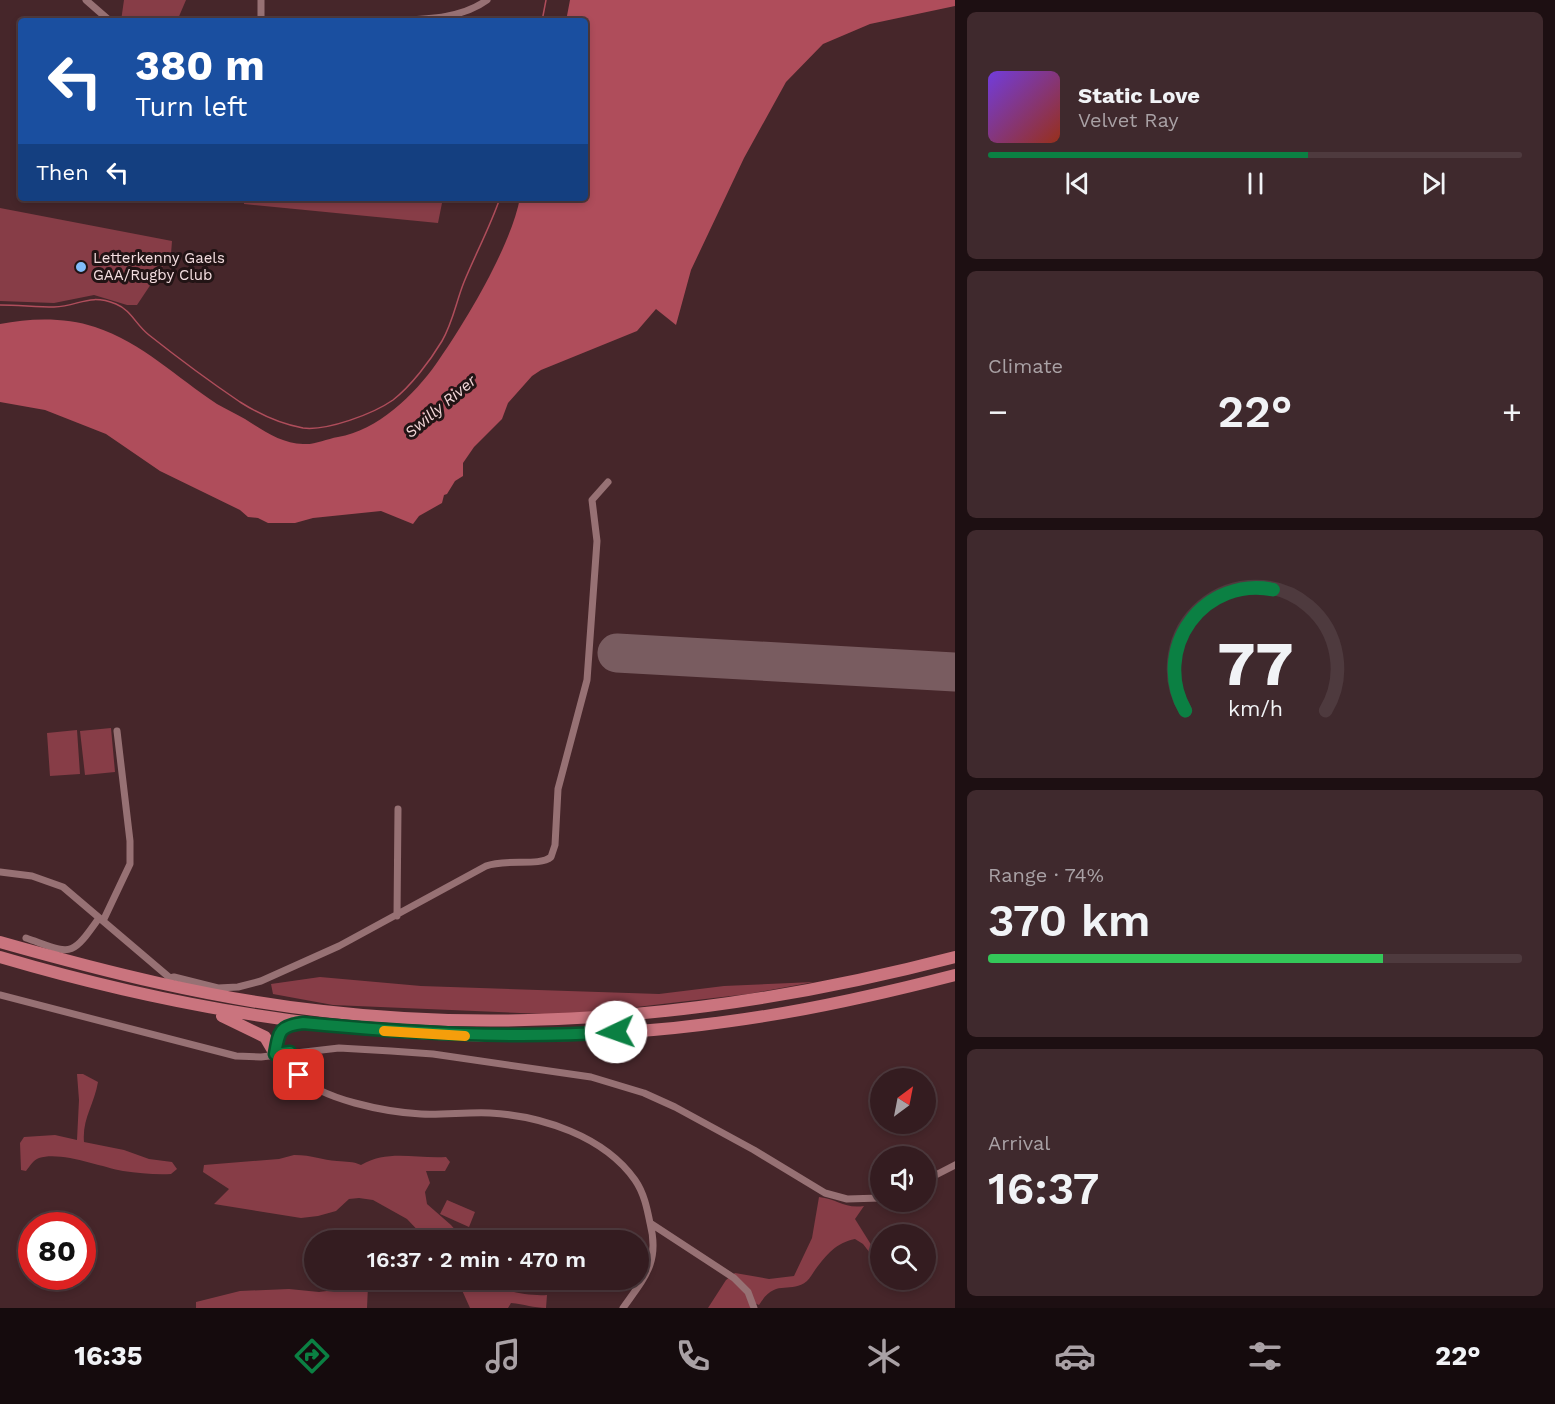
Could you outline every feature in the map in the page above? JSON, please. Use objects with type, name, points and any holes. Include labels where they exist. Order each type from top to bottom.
[{"type":"highway","points":[[0,942],[81,965],[273,1005],[347,1014],[444,1020],[541,1020],[631,1016],[740,1003],[847,984],[955,957]]},
{"type":"highway","points":[[0,957],[102,985],[208,1008],[303,1023],[458,1036],[544,1036],[638,1031],[776,1015],[871,996],[955,975]]},
{"type":"highway","points":[[208,1008],[265,1037],[275,1054]]},
{"type":"highway","points":[[275,1054],[278,1038],[283,1028],[303,1023]]},
{"type":"street","points":[[86,0],[107,18]]},
{"type":"street","points":[[261,0],[261,18]]},
{"type":"street","points":[[418,18],[461,13],[487,0]]},
{"type":"street","points":[[0,872],[48,880],[75,895],[168,982],[218,988],[250,984],[307,961],[398,916],[491,864],[505,860],[545,861],[554,853],[558,789],[587,680],[597,542],[592,500],[609,482]]},
{"type":"street","points":[[26,938],[58,949],[72,950],[78,946],[101,919],[130,864],[130,841],[117,731]]},
{"type":"street","points":[[398,809],[398,916]]},
{"type":"street","points":[[0,995],[246,1058],[339,1048],[433,1053],[591,1077],[644,1093],[683,1111],[825,1193],[847,1199],[870,1198]]},
{"type":"street","points":[[290,1052],[292,1065],[302,1078],[317,1088],[340,1098],[412,1113],[501,1114],[556,1127],[581,1137],[609,1155],[636,1181],[646,1203],[655,1244],[652,1264],[623,1308]]},
{"type":"street","points":[[936,1175],[955,1165]]},
{"type":"street","points":[[650,1223],[734,1278],[748,1293],[754,1308]]},
{"type":"shaded area","points":[[124,0],[186,0],[178,18],[121,18]]},
{"type":"shaded area","points":[[244,201],[442,201],[438,223],[244,204]]},
{"type":"shaded area","name":"Letterkenny Gaels GAA/Rugby Club","points":[[0,208],[172,241],[171,254],[137,305],[127,305],[94,295],[54,303],[0,301]]},
{"type":"shaded area","points":[[111,728],[115,772],[85,775],[80,731]]},
{"type":"shaded area","points":[[77,730],[80,774],[50,776],[47,733]]},
{"type":"shaded area","points":[[320,977],[421,986],[659,994],[724,986],[814,982],[748,994],[568,1015],[333,1005],[273,994],[271,984]]},
{"type":"shaded area","points":[[77,1074],[83,1074],[98,1082],[86,1119],[84,1142],[124,1150],[149,1159],[172,1162],[177,1169],[171,1174],[141,1173],[69,1158],[48,1156],[35,1160],[26,1171],[21,1170],[20,1143],[24,1137],[55,1135],[77,1140],[79,1100]]},
{"type":"shaded area","points":[[294,1155],[361,1165],[381,1157],[446,1157],[450,1162],[445,1171],[426,1171],[430,1183],[425,1192],[427,1204],[455,1230],[417,1230],[407,1219],[373,1200],[359,1198],[349,1199],[336,1211],[301,1218],[214,1204],[229,1189],[203,1172],[204,1165],[279,1159]]},
{"type":"shaded area","points":[[819,1197],[851,1206],[864,1206],[855,1219],[870,1243],[870,1253],[863,1244],[855,1239],[842,1243],[832,1250],[807,1281],[801,1285],[771,1291],[759,1305],[750,1301],[750,1308],[708,1308],[726,1280],[735,1273],[769,1279],[794,1276],[812,1238]]},
{"type":"shaded area","points":[[447,1200],[475,1212],[469,1227],[440,1214]]},
{"type":"shaded area","points":[[289,1289],[319,1292],[368,1290],[367,1308],[196,1308],[196,1302],[240,1291]]},
{"type":"shaded area","points":[[462,1290],[507,1290],[547,1295],[546,1308],[511,1303],[508,1308],[470,1308]]},
{"type":"water","name":"Swilly River","points":[[570,0],[955,0],[955,6],[870,24],[823,44],[786,82],[744,158],[691,270],[676,325],[656,309],[637,331],[541,370],[532,376],[508,403],[502,419],[474,447],[463,463],[463,476],[455,481],[444,495],[442,503],[419,516],[413,524],[381,511],[313,518],[295,523],[268,523],[258,518],[248,517],[240,510],[160,471],[106,434],[45,410],[0,402],[0,324],[23,321],[72,321],[95,327],[129,342],[217,404],[272,436],[287,442],[316,443],[353,433],[381,419],[406,399],[427,376],[460,328],[497,261],[519,201],[588,201],[588,18],[567,18]]},
{"type":"waterway","points":[[543,18],[546,0]]},
{"type":"waterway","points":[[0,305],[54,307],[91,300],[116,304],[126,310],[144,331],[160,344],[240,402],[286,424],[303,428],[324,427],[362,416],[393,400],[407,388],[426,365],[446,334],[464,282],[499,201]]},
{"type":"runway","points":[[617,653],[955,672]]},
{"type":"slow traffic","points":[[384,1031],[465,1036]]},
{"type":"place","name":"Letterkenny Gaels GAA/Rugby Club","points":[[81,267]]},
{"type":"route","points":[[299,1075],[292,1065],[290,1052],[275,1054],[279,1034],[283,1028],[303,1023],[447,1035],[544,1036],[616,1032]]}]
